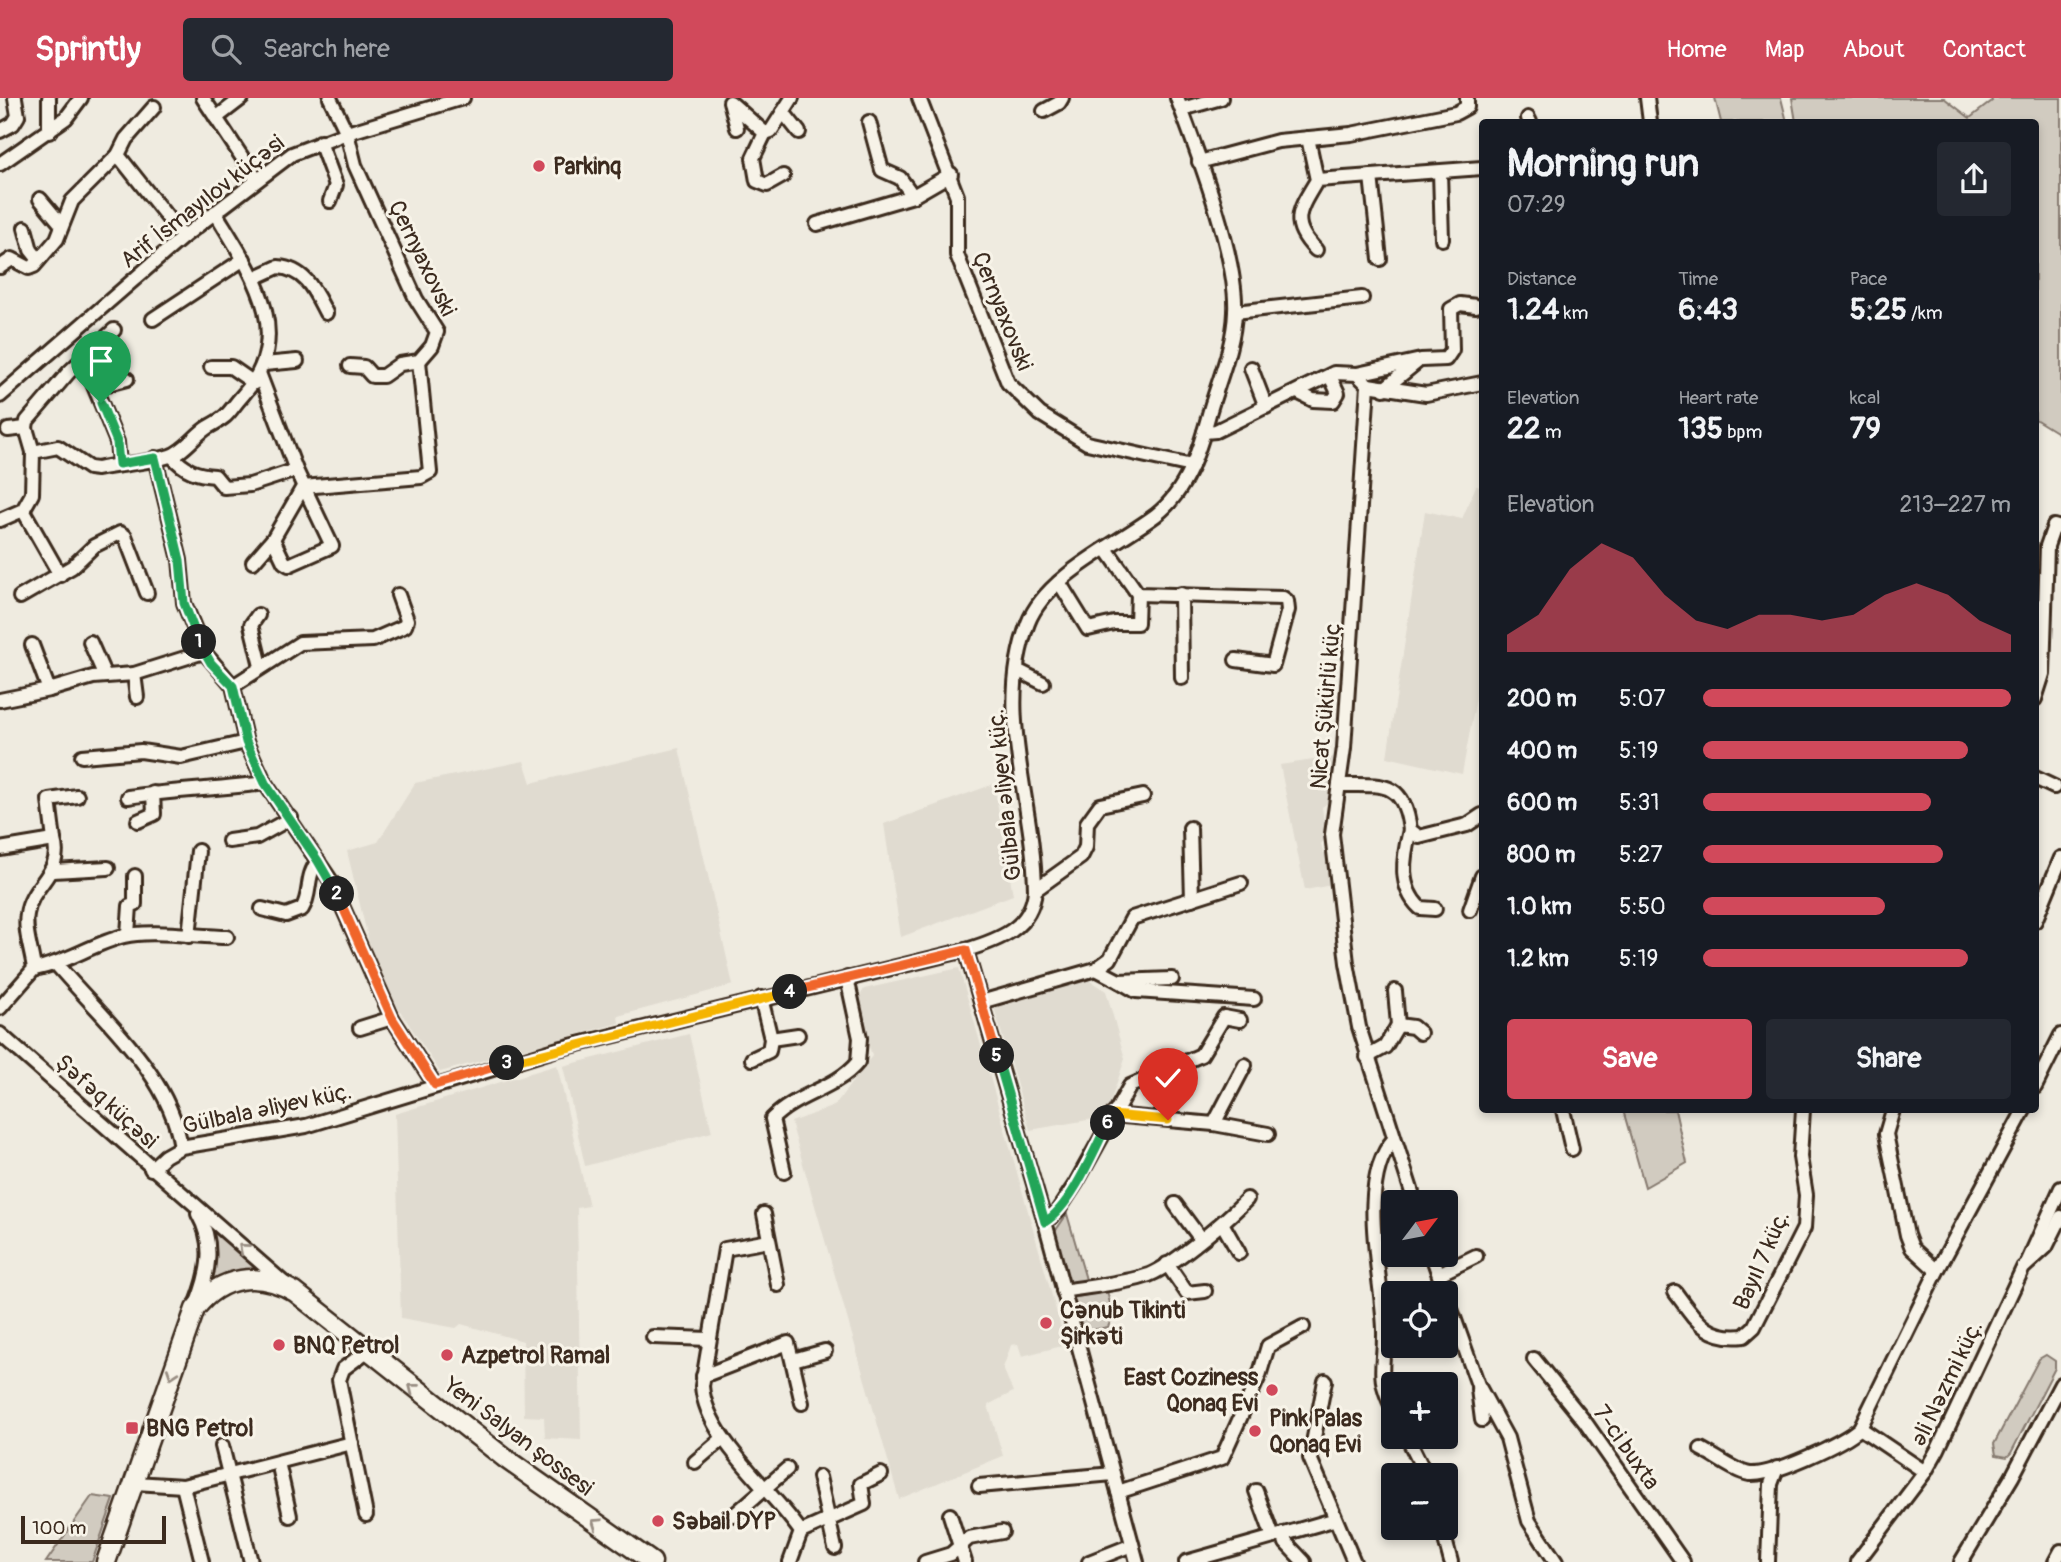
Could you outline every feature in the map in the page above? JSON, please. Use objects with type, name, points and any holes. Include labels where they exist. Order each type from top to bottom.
[{"type":"highway","name":"Yeni Salyan şossesi","points":[[195,1309],[207,1294],[237,1279],[273,1281],[295,1292],[538,1483],[652,1562]]},
{"type":"highway","points":[[106,1562],[195,1309]]},
{"type":"street","points":[[0,131],[13,124],[18,116],[16,98]]},
{"type":"street","points":[[49,98],[49,132]]},
{"type":"street","points":[[0,164],[49,132],[66,118],[81,98]]},
{"type":"street","points":[[203,98],[257,180]]},
{"type":"street","points":[[216,118],[242,98]]},
{"type":"street","name":"Arif İsmayılov küçəsi","points":[[0,396],[183,237],[292,154],[418,104],[463,98]]},
{"type":"street","points":[[783,176],[767,185],[757,181],[752,158],[765,133],[771,131],[792,98]]},
{"type":"street","name":"Çernyaxovski","points":[[919,98],[951,174],[957,196],[957,255],[1008,383],[1040,414],[1087,443],[1192,466]]},
{"type":"street","points":[[1044,111],[1059,103],[1062,98]]},
{"type":"street","points":[[1179,104],[1221,98]]},
{"type":"street","points":[[1199,162],[1278,141],[1351,134],[1455,113],[1467,107],[1468,98]]},
{"type":"street","points":[[1647,98],[1650,119]]},
{"type":"street","points":[[729,100],[765,133]]},
{"type":"street","points":[[729,100],[737,128]]},
{"type":"street","name":"Çernyaxovski","points":[[333,101],[347,133],[355,165],[416,299],[437,332],[432,346],[419,361]]},
{"type":"street","name":"Gülbala Əliyev küç.","points":[[151,1169],[164,1156],[181,1147],[306,1126],[558,1049],[966,950],[996,940],[1020,925],[1032,908],[1035,890],[1013,728],[1017,670],[1033,612],[1059,582],[1161,510],[1179,492],[1205,432],[1236,312],[1225,246],[1179,104]]},
{"type":"street","points":[[0,267],[12,259],[29,268],[39,260],[57,239],[72,201],[118,155],[126,139],[154,107]]},
{"type":"street","points":[[783,112],[799,132]]},
{"type":"street","points":[[869,122],[882,170],[900,178],[912,196]]},
{"type":"street","points":[[1308,138],[1317,180],[1300,209],[1298,220],[1304,238],[1316,250]]},
{"type":"street","points":[[320,142],[336,185],[330,201]]},
{"type":"street","points":[[118,155],[183,237]]},
{"type":"street","points":[[1317,180],[1440,172],[1469,166],[1479,168]]},
{"type":"street","points":[[1440,172],[1442,239]]},
{"type":"street","points":[[817,224],[912,196],[951,174]]},
{"type":"street","points":[[1371,176],[1380,259]]},
{"type":"street","points":[[40,199],[61,224]]},
{"type":"street","points":[[33,452],[52,446],[89,468],[173,456],[204,430],[225,420],[259,373],[270,340],[262,298],[254,278],[215,212]]},
{"type":"street","points":[[25,229],[31,250],[39,260]]},
{"type":"street","points":[[153,318],[244,259]]},
{"type":"street","points":[[254,278],[278,267],[303,276],[309,281],[326,313]]},
{"type":"street","points":[[1236,312],[1362,298]]},
{"type":"street","points":[[1205,432],[1216,431],[1330,376],[1348,372],[1357,374],[1420,360],[1446,359],[1452,350],[1451,309],[1460,304],[1476,306]]},
{"type":"street","points":[[0,520],[23,510],[32,494],[33,452],[26,428],[35,410],[114,330]]},
{"type":"street","points":[[83,359],[117,442],[119,464]]},
{"type":"street","points":[[1384,389],[1420,360]]},
{"type":"street","points":[[211,367],[231,367],[259,373],[297,361]]},
{"type":"street","points":[[303,487],[421,477],[430,472],[419,361],[400,364],[377,378],[364,367],[350,366]]},
{"type":"street","points":[[1251,368],[1266,407]]},
{"type":"street","points":[[259,373],[303,487],[332,546],[289,565],[284,562],[273,539]]},
{"type":"street","points":[[1357,374],[1368,385],[1426,394],[1479,384]]},
{"type":"street","points":[[1297,392],[1313,400],[1334,401],[1338,393],[1330,376]]},
{"type":"street","points":[[96,387],[127,379]]},
{"type":"street","name":"Nicat Şükürlü küç","points":[[1368,385],[1340,785],[1332,834],[1348,963],[1367,1057],[1411,1190]]},
{"type":"street","points":[[8,430],[26,428]]},
{"type":"street","points":[[173,456],[187,470],[199,475],[215,476],[225,487],[250,485],[296,470]]},
{"type":"street","points":[[155,458],[180,560],[184,603],[204,652],[233,686],[246,742],[265,783],[331,881],[392,1018],[435,1085]]},
{"type":"street","points":[[253,562],[273,539],[303,487]]},
{"type":"street","points":[[23,510],[60,575]]},
{"type":"street","points":[[2039,686],[2043,674],[2047,546],[2051,530],[2054,526],[2061,527]]},
{"type":"street","points":[[20,597],[60,575],[94,546],[120,533],[125,536],[147,593]]},
{"type":"street","points":[[1059,582],[1087,629],[1114,622],[1137,623],[1138,594],[1107,550]]},
{"type":"street","points":[[1138,594],[1287,601],[1288,610],[1273,665],[1236,660]]},
{"type":"street","points":[[1181,594],[1182,678]]},
{"type":"street","points":[[233,686],[300,643],[373,640],[405,626],[407,620],[398,595]]},
{"type":"street","points":[[258,615],[251,625],[261,666]]},
{"type":"street","points":[[90,642],[105,676]]},
{"type":"street","points":[[32,645],[49,691]]},
{"type":"street","points":[[0,700],[49,691],[105,676],[134,674],[204,652]]},
{"type":"street","points":[[1017,670],[1043,683]]},
{"type":"street","points":[[134,674],[137,697]]},
{"type":"street","points":[[82,756],[141,751],[181,757],[246,742]]},
{"type":"street","points":[[2039,781],[2054,787]]},
{"type":"street","points":[[128,797],[265,783]]},
{"type":"street","points":[[1340,785],[1378,785],[1390,788],[1408,808],[1410,830],[1404,870],[1406,891],[1420,908],[1435,909]]},
{"type":"street","points":[[138,821],[154,814],[153,793]]},
{"type":"street","points":[[34,969],[27,913],[30,902],[53,871],[57,858],[49,800],[51,797],[77,796]]},
{"type":"street","points":[[1035,890],[1081,857],[1086,847],[1087,822],[1100,805],[1143,796]]},
{"type":"street","points":[[1410,830],[1419,837],[1438,834],[1467,825],[1479,817]]},
{"type":"street","points":[[229,841],[257,837],[290,818]]},
{"type":"street","points":[[1190,828],[1192,899]]},
{"type":"street","points":[[0,849],[54,840]]},
{"type":"street","points":[[189,936],[198,851]]},
{"type":"street","points":[[2039,910],[2061,858]]},
{"type":"street","points":[[262,909],[286,915],[302,909],[307,898],[309,874],[318,861]]},
{"type":"street","points":[[53,871],[108,868]]},
{"type":"street","points":[[128,934],[130,906],[135,904],[135,876]]},
{"type":"street","points":[[981,1002],[1096,969],[1110,960],[1132,918],[1241,883]]},
{"type":"street","points":[[1470,910],[1479,884]]},
{"type":"street","points":[[0,1008],[34,969],[57,965],[93,946],[128,934],[227,937]]},
{"type":"street","points":[[966,950],[1045,1222],[1137,1562]]},
{"type":"street","points":[[57,965],[132,1048],[149,1073],[175,1122],[181,1147]]},
{"type":"street","points":[[1096,969],[1136,991],[1254,999]]},
{"type":"street","points":[[783,1172],[772,1119],[788,1104],[830,1082],[858,1062],[860,1038],[847,978]]},
{"type":"street","points":[[1119,981],[1172,979]]},
{"type":"street","points":[[1367,1057],[1385,1046],[1398,1026],[1395,990]]},
{"type":"street","points":[[752,1059],[767,1054],[771,1039],[761,999]]},
{"type":"street","points":[[360,1028],[392,1018]]},
{"type":"street","points":[[1045,1222],[1057,1212],[1076,1183],[1112,1115],[1136,1081],[1201,1055],[1222,1019],[1240,1020]]},
{"type":"street","points":[[1398,1026],[1407,1025],[1420,1033]]},
{"type":"street","name":"Şəfəq küçəsi","points":[[0,1034],[186,1200]]},
{"type":"street","points":[[771,1039],[798,1035]]},
{"type":"street","points":[[2039,1079],[2060,1039]]},
{"type":"street","points":[[1214,1124],[1245,1065]]},
{"type":"street","points":[[1564,1113],[1572,1149]]},
{"type":"street","name":"Bayıl 7 küç.","points":[[1675,1292],[1704,1327],[1719,1336],[1744,1336],[1754,1327],[1804,1228],[1806,1195],[1800,1157],[1803,1113]]},
{"type":"street","points":[[1892,1113],[1886,1134],[1907,1235],[1912,1248],[1937,1272]]},
{"type":"street","points":[[1701,1449],[1748,1474],[1777,1468],[1843,1442],[1860,1428],[1937,1272],[2022,1113]]},
{"type":"street","points":[[1112,1115],[1214,1124],[1268,1134]]},
{"type":"street","points":[[1381,1372],[1384,1330],[1374,1254],[1374,1222],[1379,1165],[1394,1139]]},
{"type":"street","points":[[2028,1262],[2061,1188]]},
{"type":"street","points":[[1063,1291],[1147,1275],[1223,1224],[1247,1199]]},
{"type":"street","points":[[186,1200],[295,1292]]},
{"type":"street","points":[[186,1200],[205,1227],[209,1246],[206,1280],[195,1309]]},
{"type":"street","points":[[1175,1204],[1200,1238]]},
{"type":"street","points":[[764,1214],[778,1286]]},
{"type":"street","name":"Əli Nəzmi küç.","points":[[1857,1562],[1925,1472],[2028,1262],[2046,1247],[2061,1217]]},
{"type":"street","points":[[1223,1224],[1239,1253]]},
{"type":"street","points":[[769,1241],[725,1249],[703,1376],[703,1401],[723,1438],[801,1532]]},
{"type":"street","points":[[1439,1274],[1476,1256]]},
{"type":"street","points":[[1167,1264],[1187,1293],[1205,1290]]},
{"type":"street","points":[[1436,1267],[1441,1281]]},
{"type":"street","points":[[1118,1492],[1222,1458],[1259,1376],[1268,1346],[1303,1327]]},
{"type":"street","points":[[1458,1330],[1478,1385],[1507,1438],[1529,1521],[1556,1562]]},
{"type":"street","points":[[653,1337],[709,1339]]},
{"type":"street","points":[[703,1376],[785,1343],[790,1345],[802,1403]]},
{"type":"street","points":[[366,1515],[340,1380],[343,1369],[367,1351]]},
{"type":"street","points":[[793,1360],[825,1351]]},
{"type":"street","name":"7-ci buxta","points":[[1534,1359],[1585,1422],[1683,1562]]},
{"type":"street","points":[[1325,1381],[1310,1458],[1354,1562]]},
{"type":"street","points":[[1961,1562],[2012,1477],[2061,1384]]},
{"type":"street","points":[[1478,1385],[1482,1420]]},
{"type":"street","points":[[1860,1428],[1925,1472]]},
{"type":"street","points":[[695,1462],[723,1438]]},
{"type":"street","points":[[135,1483],[183,1486],[352,1443]]},
{"type":"street","points":[[222,1446],[251,1562]]},
{"type":"street","points":[[278,1462],[290,1516]]},
{"type":"street","points":[[1768,1562],[1771,1484],[1777,1468]]},
{"type":"street","points":[[734,1515],[764,1486],[787,1469]]},
{"type":"street","points":[[790,1562],[801,1532],[864,1504],[861,1484],[881,1474]]},
{"type":"street","points":[[979,1486],[1113,1474]]},
{"type":"street","points":[[819,1477],[835,1548]]},
{"type":"street","points":[[183,1486],[202,1562]]},
{"type":"street","points":[[1256,1490],[1278,1535],[1304,1562]]},
{"type":"street","points":[[950,1516],[965,1562]]},
{"type":"street","points":[[1186,1562],[1334,1520]]},
{"type":"street","points":[[925,1562],[960,1549],[969,1538],[1002,1532]]},
{"type":"street","points":[[1445,1540],[1451,1562]]},
{"type":"street","points":[[1089,1562],[1132,1545]]},
{"type":"street","points":[[2055,1562],[2061,1551]]},
{"type":"shaded area","points":[[1715,98],[1781,98],[1786,119],[1720,119]]},
{"type":"shaded area","points":[[1792,98],[1944,98],[1970,118],[1992,101],[1990,98],[2061,98],[2061,435],[2039,421],[2039,119],[1796,119]]},
{"type":"shaded area","points":[[1476,486],[1479,486],[1479,682],[1462,774],[1387,757],[1425,511],[1462,519]]},
{"type":"shaded area","points":[[679,748],[733,985],[618,1016],[619,1023],[440,1072],[393,1000],[373,959],[347,851],[378,842],[415,783],[524,761],[531,783]]},
{"type":"shaded area","points":[[1333,757],[1332,800],[1322,807],[1326,838],[1321,844],[1323,852],[1329,856],[1332,885],[1305,890],[1280,765]]},
{"type":"shaded area","points":[[994,784],[1013,895],[901,937],[884,824]]},
{"type":"shaded area","points":[[959,968],[1066,1345],[1022,1356],[1018,1344],[1011,1345],[1003,1368],[1013,1392],[988,1405],[1003,1456],[899,1499],[791,1122],[834,1106],[872,1056],[857,1002],[864,989]]},
{"type":"shaded area","points":[[1082,976],[1106,991],[1125,1059],[1105,1117],[1030,1130],[993,1004]]},
{"type":"shaded area","points":[[689,1034],[712,1132],[585,1166],[563,1066]]},
{"type":"shaded area","points":[[557,1065],[589,1206],[577,1208],[581,1440],[545,1438],[544,1417],[524,1416],[523,1341],[461,1324],[456,1328],[401,1318],[395,1114]]},
{"type":"shaded area","points":[[1624,1113],[1676,1113],[1687,1163],[1645,1187]]},
{"type":"shaded area","points":[[1067,1214],[1087,1283],[1069,1286],[1054,1233]]},
{"type":"shaded area","points":[[211,1227],[261,1270],[234,1272],[211,1283],[216,1262]]},
{"type":"shaded area","points":[[1107,1291],[1113,1316],[1108,1327],[1082,1332],[1072,1298]]},
{"type":"shaded area","points":[[2046,1355],[2055,1361],[2055,1368],[2011,1453],[2007,1457],[1996,1455],[1994,1444],[2039,1359]]},
{"type":"shaded area","points":[[92,1496],[114,1499],[92,1562],[46,1562]]},
{"type":"place","name":"Parkinq","points":[[539,166]]},
{"type":"place","name":"Cənub Tikinti Şirkəti","points":[[1046,1323]]},
{"type":"place","name":"BNQ Petrol","points":[[279,1345]]},
{"type":"place","name":"Azpetrol Ramal","points":[[447,1355]]},
{"type":"place","name":"East Coziness Qonaq Evi","points":[[1272,1390]]},
{"type":"place","name":"BNG Petrol","points":[[132,1428]]},
{"type":"place","name":"Pink Palas Qonaq Evi","points":[[1255,1431]]},
{"type":"place","name":"Səbail DYP","points":[[658,1521]]},
{"type":"route","points":[[101,403],[117,442],[119,464],[155,458],[180,560],[184,603],[204,652],[233,686],[246,742],[265,783],[331,881],[392,1018],[428,1070],[435,1085],[474,1072],[652,1025],[966,950],[1045,1222],[1057,1212],[1076,1183],[1112,1115],[1168,1120]]}]
